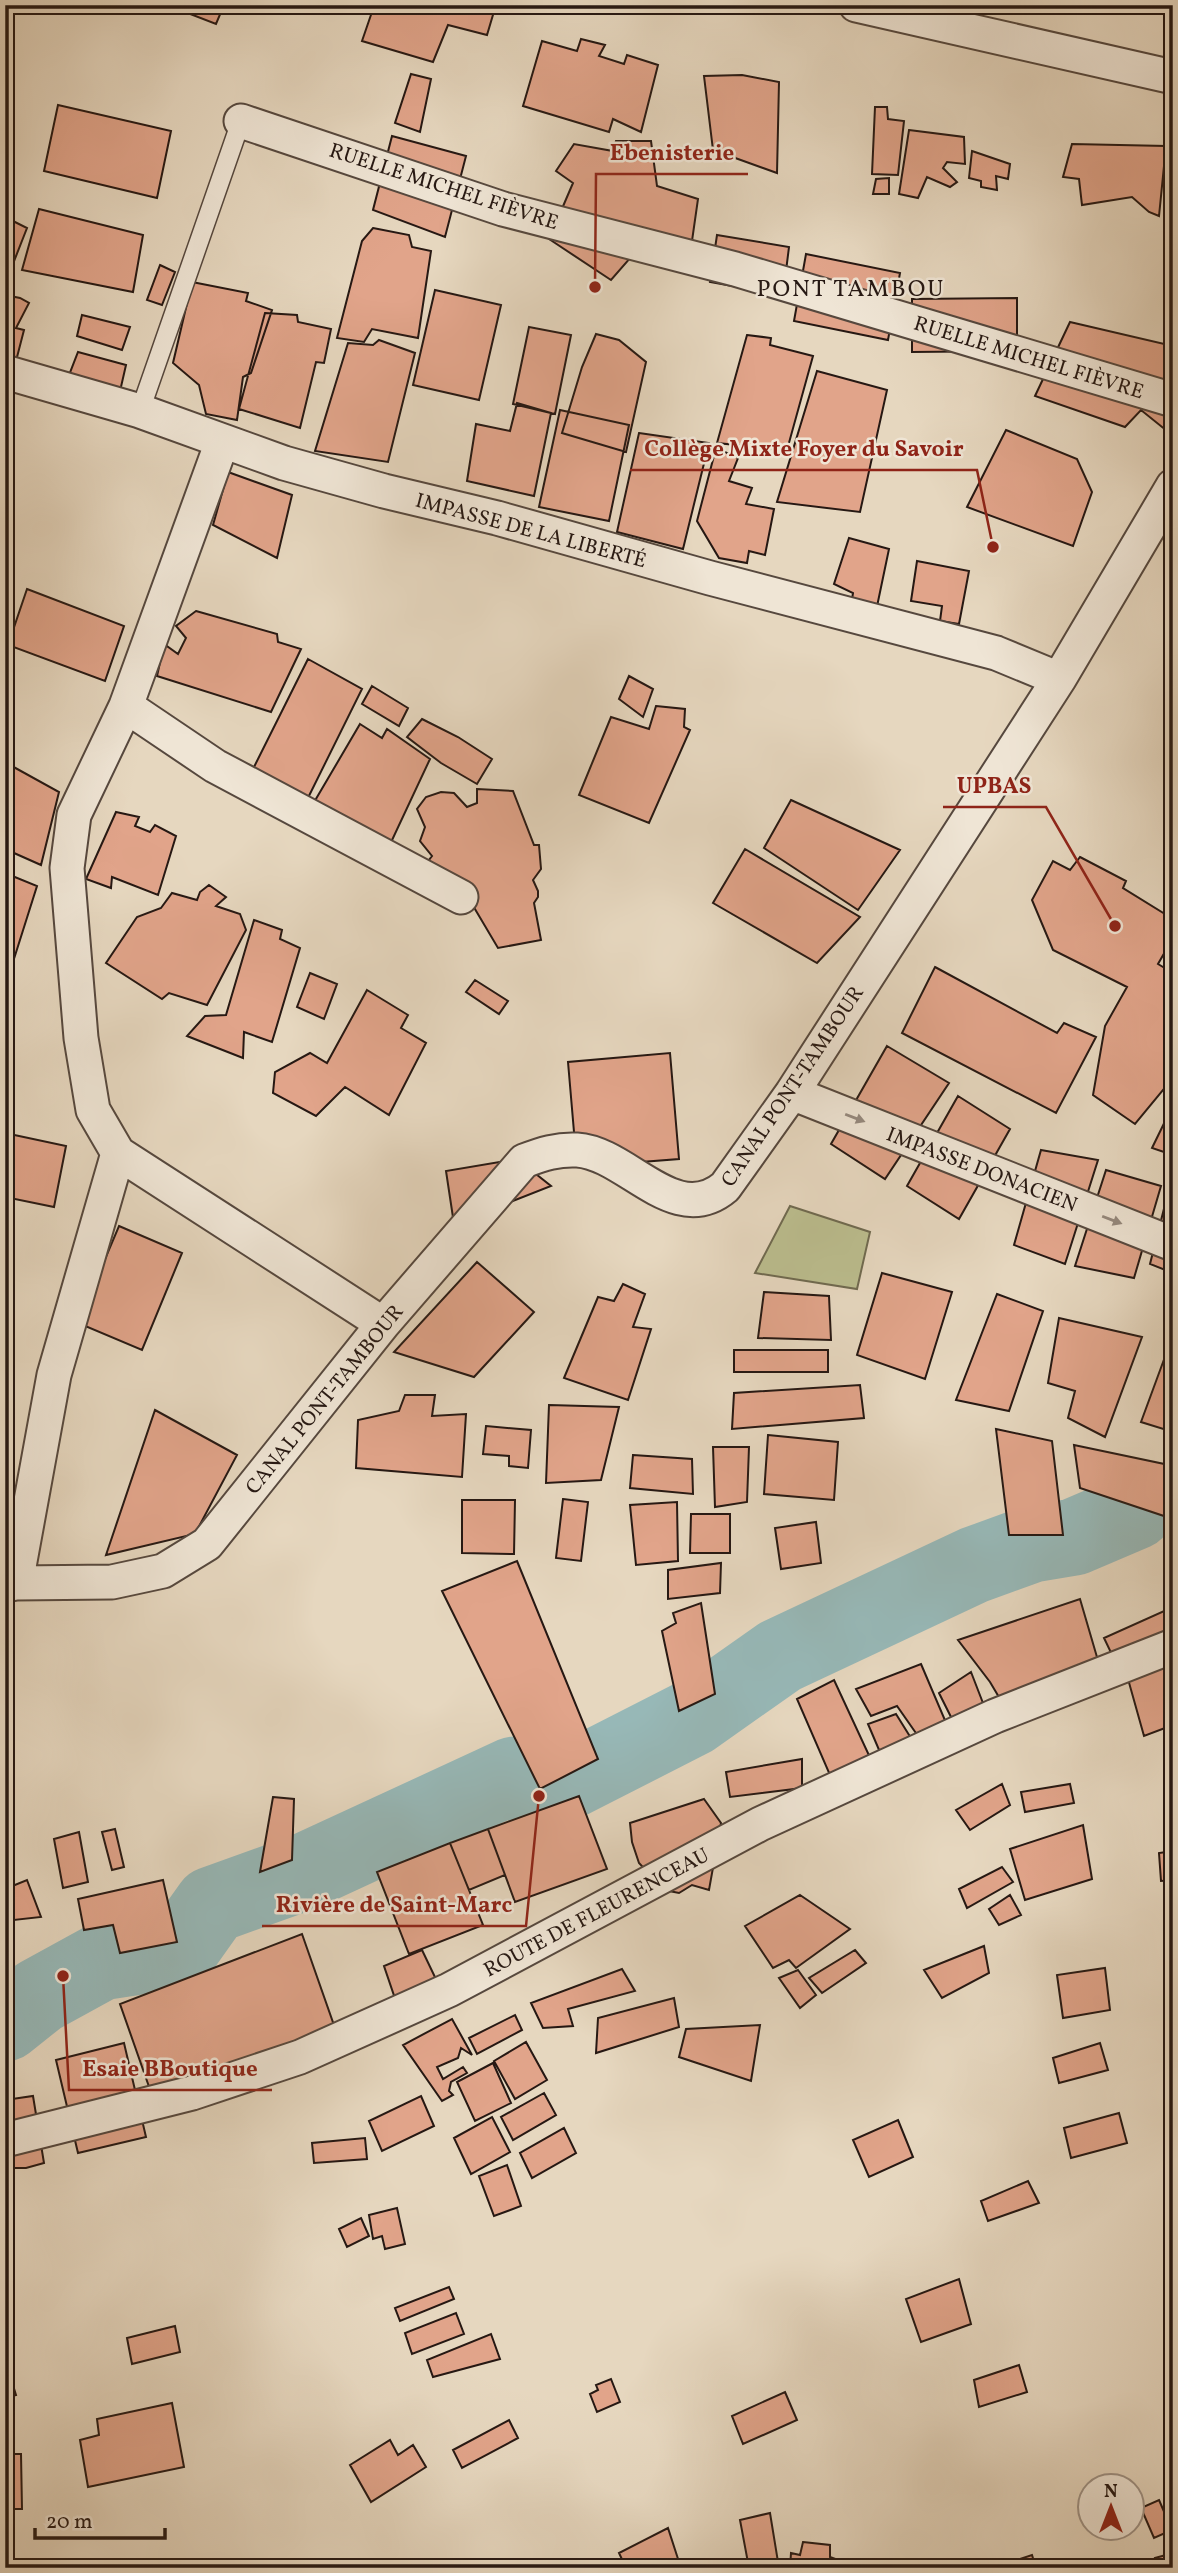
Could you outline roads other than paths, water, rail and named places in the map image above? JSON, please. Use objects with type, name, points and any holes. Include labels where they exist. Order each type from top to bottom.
[{"type":"street","points":[[856,5],[1173,77]]},
{"type":"street","name":"RUELLE MICHEL FIÈVRE","points":[[242,121],[503,209],[735,269],[1173,400]]},
{"type":"street","name":"IMPASSE DE LA LIBERTÉ","points":[[5,372],[140,411],[222,442],[384,491],[497,518],[710,578],[996,653],[1059,679]]},
{"type":"street","points":[[222,442],[126,706],[74,815],[67,868],[81,1038],[93,1110],[118,1153],[383,1324]]},
{"type":"street","name":"CANAL PONT-TAMBOUR","points":[[10,1584],[112,1582],[163,1571],[207,1544],[383,1324],[524,1161],[549,1151],[579,1150],[604,1157],[666,1194],[682,1199],[714,1196],[725,1187],[792,1093],[1059,679],[1173,486]]},
{"type":"street","points":[[126,706],[215,766],[461,897]]},
{"type":"street","name":"IMPASSE DONACIEN","points":[[792,1093],[1173,1244]]},
{"type":"street","points":[[10,1584],[54,1375],[118,1153]]},
{"type":"street","name":"ROUTE DE FLEURENCEAU","points":[[5,2140],[192,2093],[300,2057],[450,1990],[760,1824],[995,1716],[1173,1646]]},
{"type":"lane","points":[[140,411],[242,121]]},
{"type":"waterway","points":[[5,2023],[39,1996],[101,1962],[180,1950],[212,1905],[304,1872],[514,1775],[539,1796],[692,1718],[780,1656],[974,1565],[1032,1544],[1074,1537],[1135,1511]]},
{"type":"place","name":"Ebenisterie","points":[[595,287]]},
{"type":"place","name":"Collège Mixte Foyer du Savoir","points":[[993,547]]},
{"type":"place","name":"UPBAS","points":[[1115,926]]},
{"type":"place","name":"Rivière de Saint-Marc","points":[[539,1796]]},
{"type":"place","name":"Esaie BBoutique","points":[[63,1976]]},
{"type":"district","name":"PONT TAMBOU","points":[[851,288]]}]
